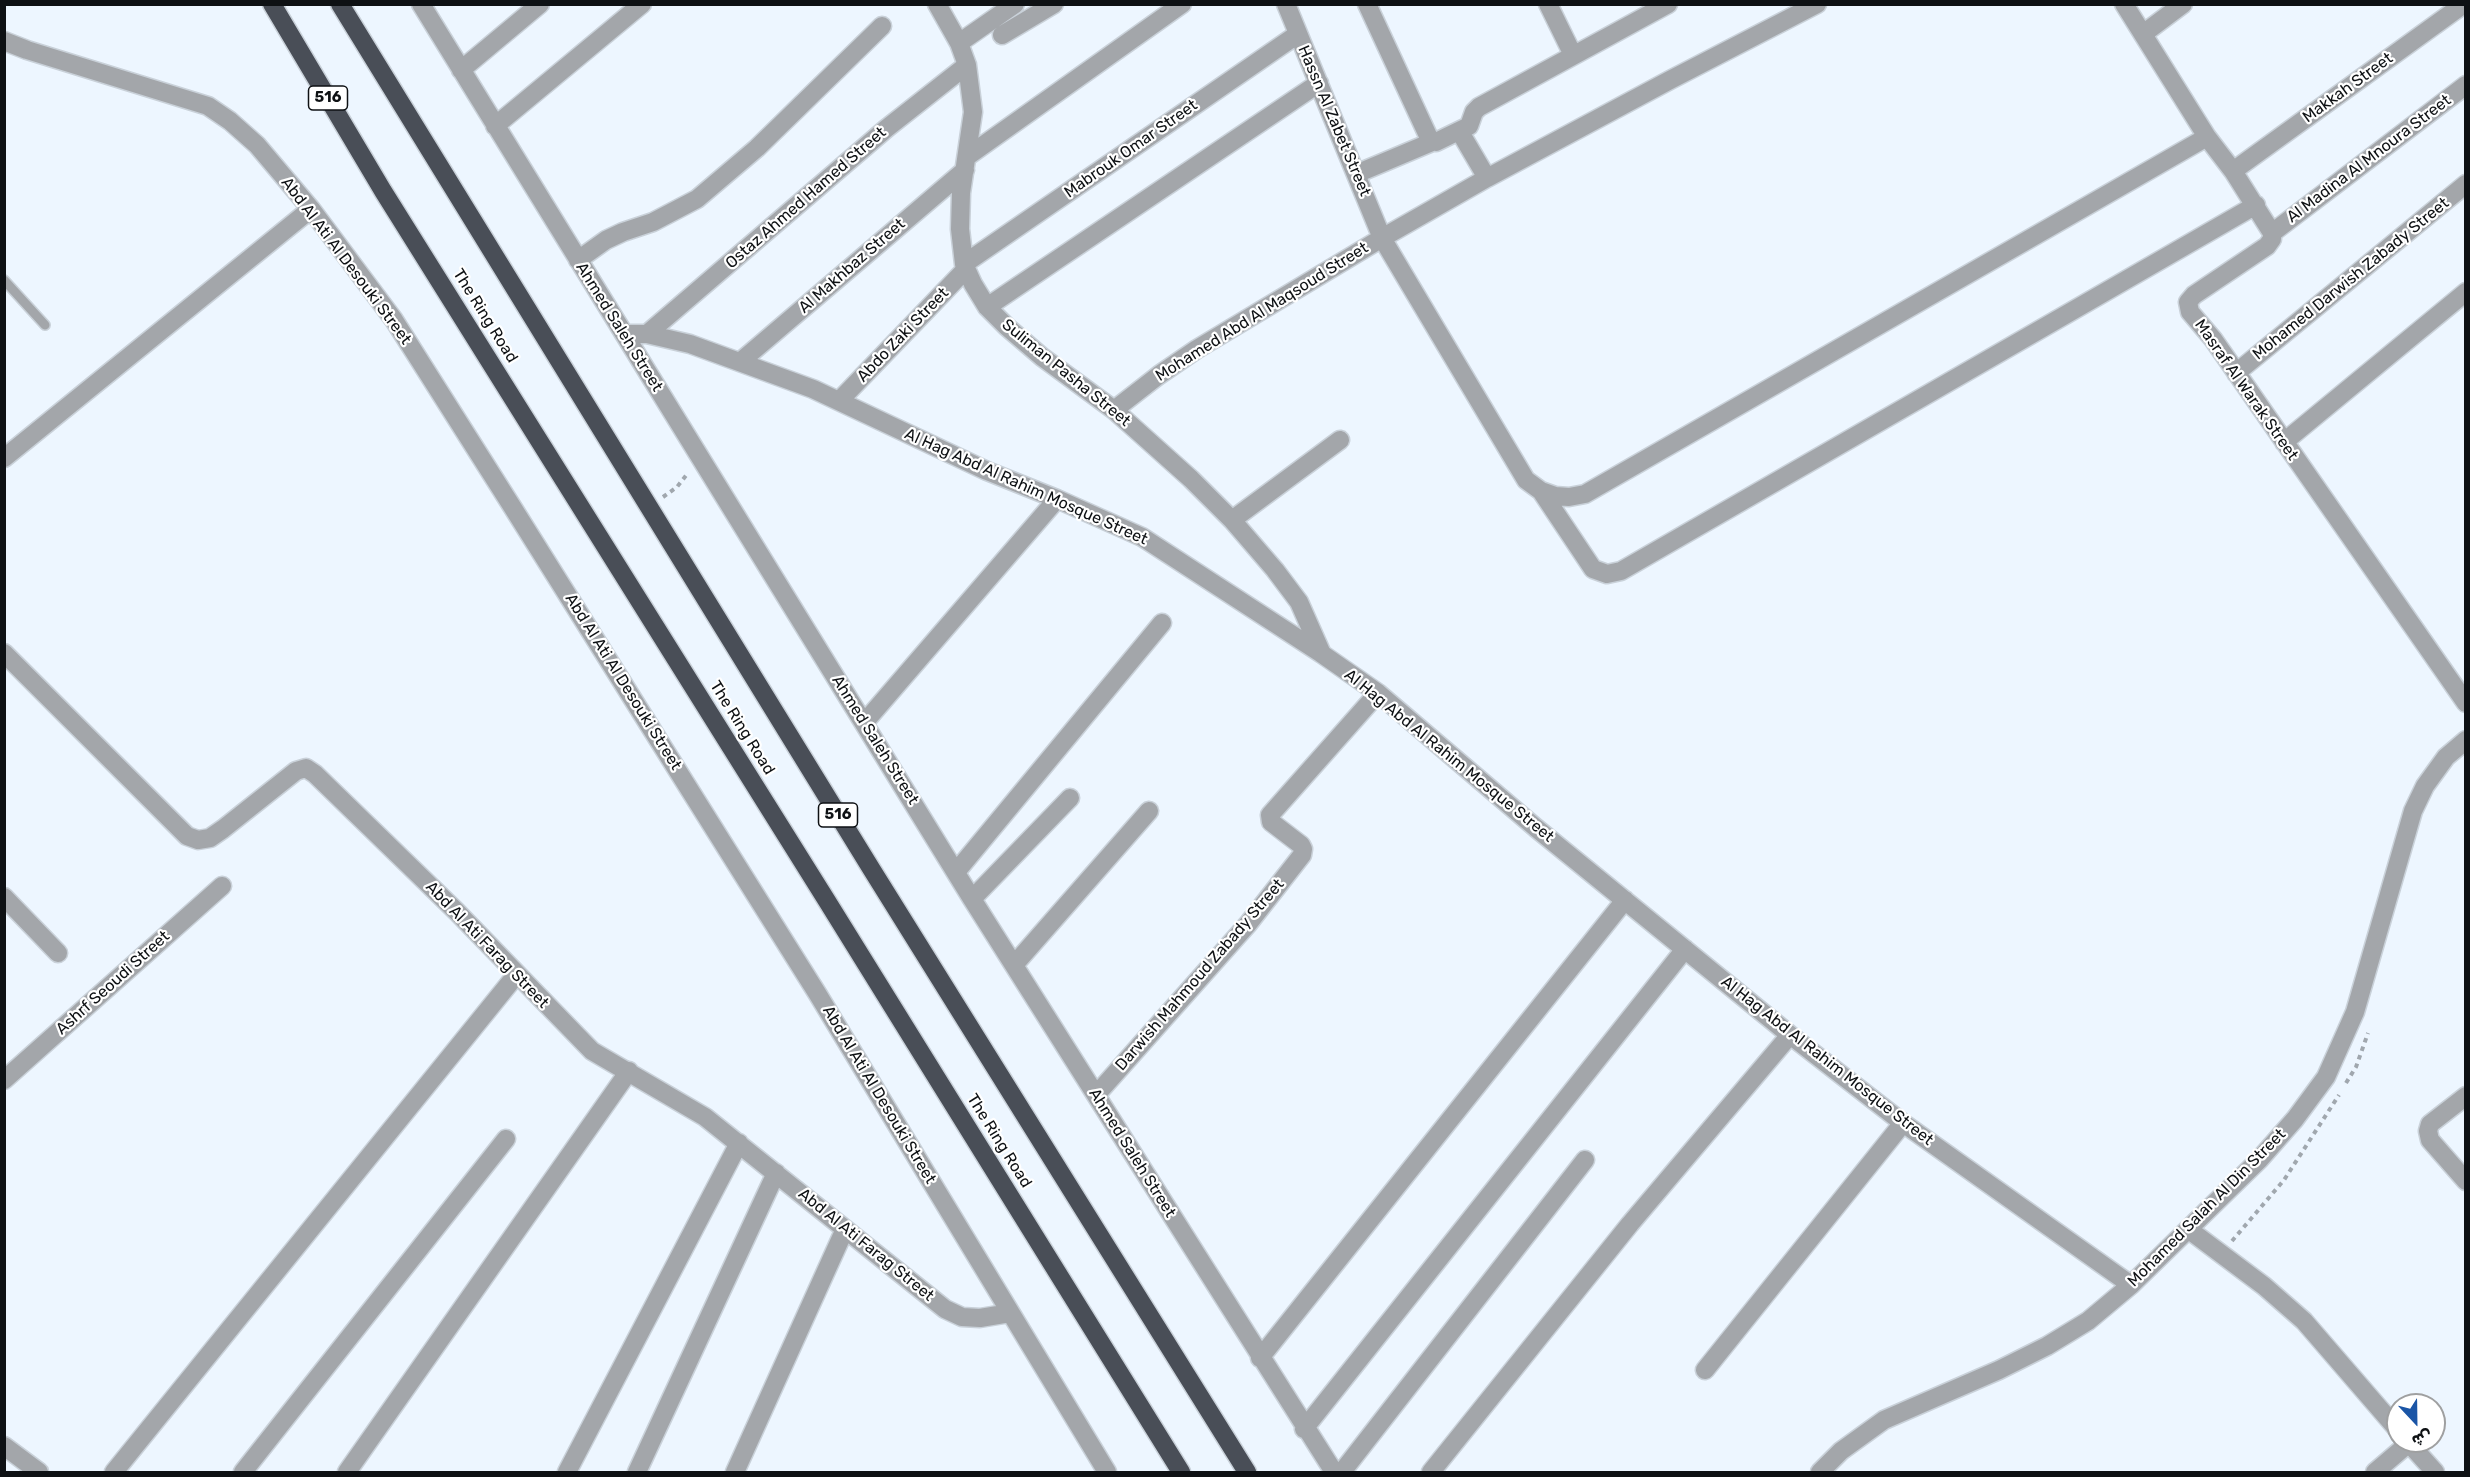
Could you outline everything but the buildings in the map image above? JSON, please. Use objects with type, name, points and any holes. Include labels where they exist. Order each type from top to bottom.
[{"type":"highway","name":"The Ring Road","points":[[272,4],[383,191],[821,891],[1181,1473]]},
{"type":"highway","name":"516","points":[[340,4],[884,890],[1247,1473]]},
{"type":"street","name":"Ahmed Saleh Street","points":[[421,4],[972,898],[1304,1429],[1334,1473]]},
{"type":"street","points":[[461,70],[540,4]]},
{"type":"street","points":[[495,126],[642,4]]},
{"type":"street","name":"Suliman Pasha Street","points":[[937,4],[959,43],[967,65],[973,112],[960,229],[965,267],[987,307],[1042,357],[1114,410],[1191,479],[1232,520],[1299,602],[1322,654]]},
{"type":"street","points":[[959,43],[1015,4]]},
{"type":"street","points":[[1002,36],[1054,4]]},
{"type":"street","name":"Al Makhbaz Street","points":[[740,362],[966,163],[1182,4]]},
{"type":"street","name":"Hassn Al Zabet Street","points":[[1286,4],[1382,238],[1526,480],[1541,491],[1593,569],[1607,574],[1621,571],[2256,205]]},
{"type":"street","points":[[1367,4],[1432,142]]},
{"type":"street","points":[[1548,4],[1573,55]]},
{"type":"street","points":[[1356,174],[1460,132],[1469,126],[1474,112],[1479,107],[1668,4]]},
{"type":"street","name":"Mohamed Abd Al Maqsoud Street","points":[[1114,410],[1197,349],[1382,238],[1487,178],[1818,4]]},
{"type":"street","points":[[2124,4],[2207,137],[2233,171],[2272,233]]},
{"type":"street","points":[[2143,34],[2183,4]]},
{"type":"street","name":"Makkah Street","points":[[2233,171],[2464,4]]},
{"type":"street","points":[[578,260],[614,236],[652,222],[697,200],[757,148],[882,26]]},
{"type":"street","name":"Mabrouk Omar Street","points":[[965,267],[1298,34]]},
{"type":"street","name":"Abd Al Ati Al Desouki Street","points":[[4,41],[207,106],[230,121],[257,145],[311,209],[394,320],[513,508],[818,993],[1107,1473]]},
{"type":"street","name":"Ostaz Ahmed Hamed Street","points":[[647,334],[887,128],[967,65]]},
{"type":"street","points":[[987,307],[1319,83]]},
{"type":"street","name":"Al Madina Al Mnoura Street","points":[[2272,233],[2466,85]]},
{"type":"street","points":[[1460,132],[1487,178]]},
{"type":"street","points":[[1541,491],[1569,497],[1585,494],[2207,137]]},
{"type":"street","name":"Mohamed Darwish Zabady Street","points":[[2236,373],[2466,184]]},
{"type":"street","points":[[4,458],[311,209]]},
{"type":"street","name":"Masraf Al Warak Street","points":[[2272,233],[2272,239],[2267,246],[2194,295],[2188,302],[2190,312],[2236,373],[2466,703]]},
{"type":"street","name":"Abdo Zaki Street","points":[[839,401],[965,267]]},
{"type":"street","points":[[2284,442],[2466,292]]},
{"type":"street","name":"Al Hag Abd Al Rahim Mosque Street","points":[[624,334],[647,334],[690,344],[813,389],[987,471],[1142,537],[1378,693],[1790,1035],[1904,1123],[2132,1285]]},
{"type":"street","points":[[1232,520],[1340,440]]},
{"type":"street","points":[[864,723],[1057,499]]},
{"type":"street","points":[[956,872],[1162,623]]},
{"type":"street","name":"Abd Al Ati Farag Street","points":[[4,653],[187,836],[198,840],[210,838],[296,771],[306,768],[315,774],[457,912],[592,1051],[705,1117],[945,1309],[962,1317],[980,1318],[1010,1314]]},
{"type":"street","name":"Darwish Mahmoud Zabady Street","points":[[1096,1095],[1248,924],[1302,855],[1301,845],[1271,822],[1270,815],[1378,693]]},
{"type":"street","name":"Mohamed Salah Al Din Street","points":[[1820,1473],[1841,1451],[1884,1420],[1999,1370],[2047,1346],[2088,1321],[2132,1285],[2259,1160],[2295,1119],[2326,1077],[2355,1012],[2413,811],[2425,786],[2446,757],[2466,740]]},
{"type":"street","points":[[972,898],[1070,798]]},
{"type":"street","points":[[1014,965],[1149,810]]},
{"type":"street","name":"Ashrf Seoudi Street","points":[[4,1080],[222,886]]},
{"type":"street","points":[[4,897],[58,953]]},
{"type":"street","points":[[1260,1358],[1625,900]]},
{"type":"street","points":[[1304,1429],[1685,949]]},
{"type":"street","points":[[114,1473],[517,974]]},
{"type":"street","points":[[1431,1473],[1630,1224],[1790,1035]]},
{"type":"street","points":[[347,1473],[629,1071]]},
{"type":"street","points":[[2466,1096],[2430,1124],[2428,1131],[2430,1140],[2466,1181]]},
{"type":"street","points":[[1705,1370],[1904,1123]]},
{"type":"street","points":[[243,1473],[506,1139]]},
{"type":"street","points":[[567,1473],[739,1143]]},
{"type":"street","points":[[1342,1473],[1585,1160]]},
{"type":"street","points":[[637,1473],[776,1173]]},
{"type":"street","points":[[735,1473],[846,1229]]},
{"type":"street","points":[[2188,1229],[2264,1286],[2304,1321],[2386,1416]]},
{"type":"street","points":[[4,1446],[39,1473]]},
{"type":"street","points":[[2375,1473],[2392,1453]]},
{"type":"street","points":[[2418,1453],[2435,1473]]},
{"type":"lane","points":[[4,280],[45,325]]},
{"type":"path","points":[[649,507],[677,488],[688,472]]}]
